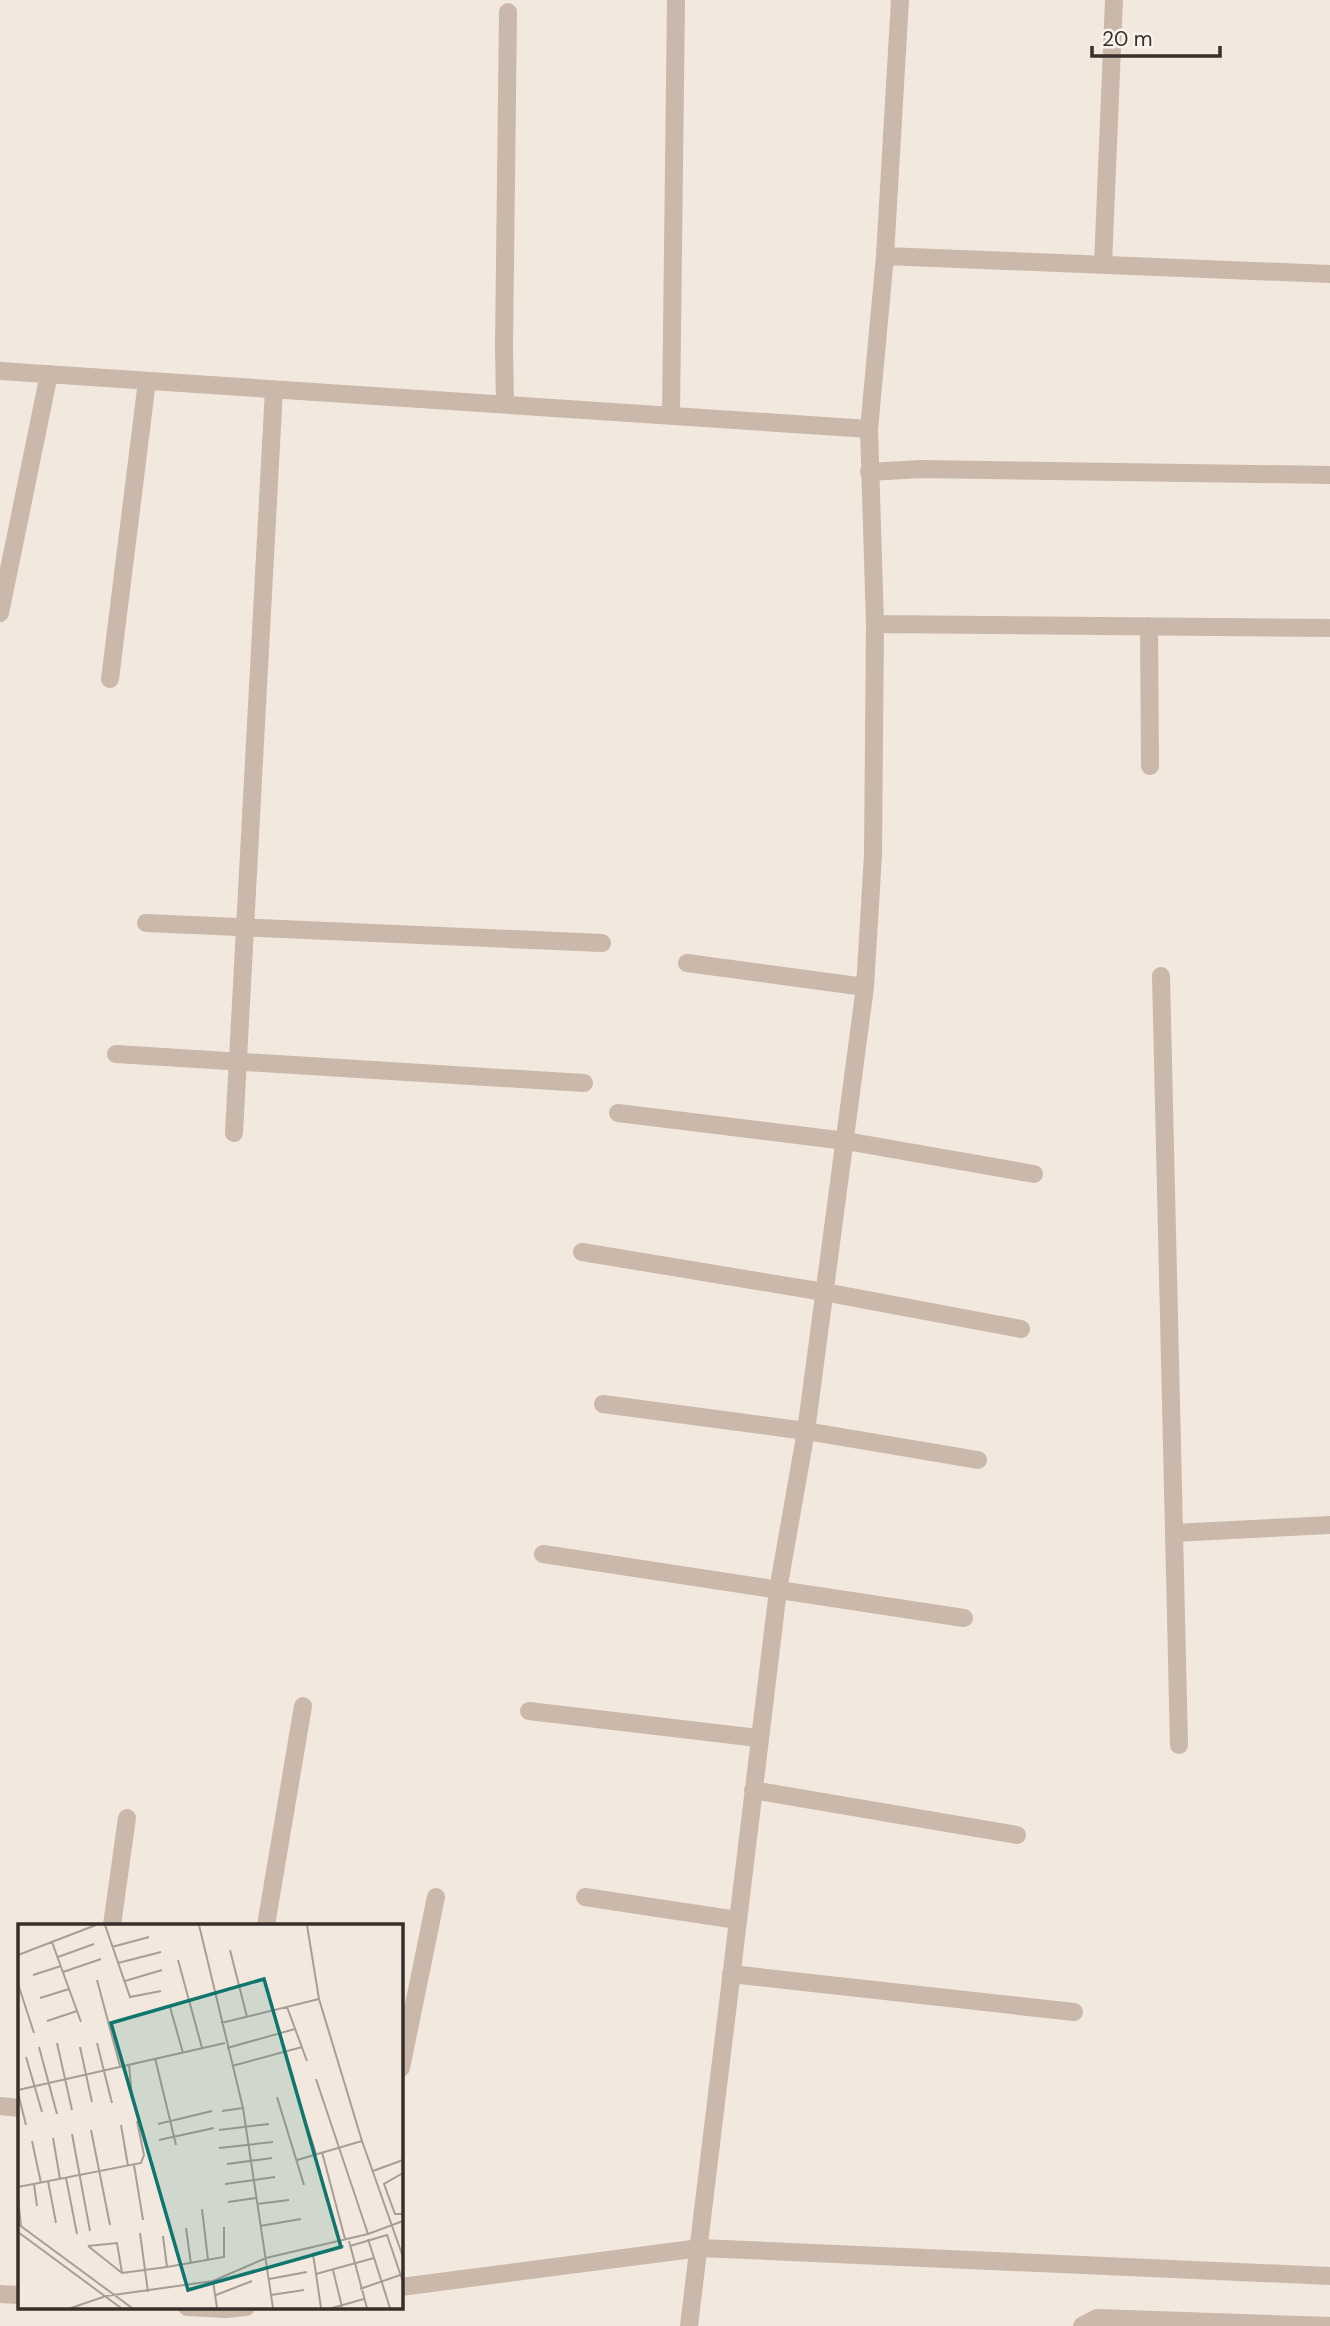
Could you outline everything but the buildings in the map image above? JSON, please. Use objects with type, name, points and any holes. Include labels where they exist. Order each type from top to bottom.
[{"type":"street","points":[[671,415],[676,0]]},
{"type":"street","points":[[689,2326],[758,1738],[778,1590],[806,1431],[865,988],[873,855],[875,624],[869,429],[885,256],[900,0]]},
{"type":"street","points":[[1103,265],[1114,0]]},
{"type":"street","points":[[505,404],[508,12]]},
{"type":"street","points":[[885,256],[1330,275]]},
{"type":"street","points":[[0,371],[869,429]]},
{"type":"street","points":[[0,613],[49,374]]},
{"type":"street","points":[[110,678],[147,381]]},
{"type":"street","points":[[234,1133],[274,389]]},
{"type":"street","points":[[869,471],[921,469],[1330,475]]},
{"type":"street","points":[[875,624],[1330,628]]},
{"type":"street","points":[[1149,626],[1150,766]]},
{"type":"street","points":[[146,923],[602,943]]},
{"type":"street","points":[[687,963],[865,988]]},
{"type":"street","points":[[1161,976],[1179,1745]]},
{"type":"street","points":[[116,1054],[584,1083]]},
{"type":"street","points":[[618,1113],[846,1141],[1034,1174]]},
{"type":"street","points":[[582,1252],[824,1292],[1021,1329]]},
{"type":"street","points":[[603,1404],[806,1431],[978,1460]]},
{"type":"street","points":[[1174,1533],[1330,1525]]},
{"type":"street","points":[[543,1554],[964,1618]]},
{"type":"street","points":[[266,1924],[303,1706]]},
{"type":"street","points":[[528,1711],[758,1738]]},
{"type":"street","points":[[753,1790],[1017,1835]]},
{"type":"street","points":[[111,1924],[127,1818]]},
{"type":"street","points":[[402,2063],[436,1897]]},
{"type":"street","points":[[585,1897],[737,1920]]},
{"type":"street","points":[[731,1974],[1074,2012]]},
{"type":"street","points":[[0,2106],[18,2108]]},
{"type":"street","points":[[402,2287],[700,2248],[1330,2276]]},
{"type":"street","points":[[0,2294],[18,2295]]},
{"type":"street","points":[[190,2308],[225,2318],[244,2308]]},
{"type":"street","points":[[1082,2326],[1097,2318],[1330,2326]]}]
